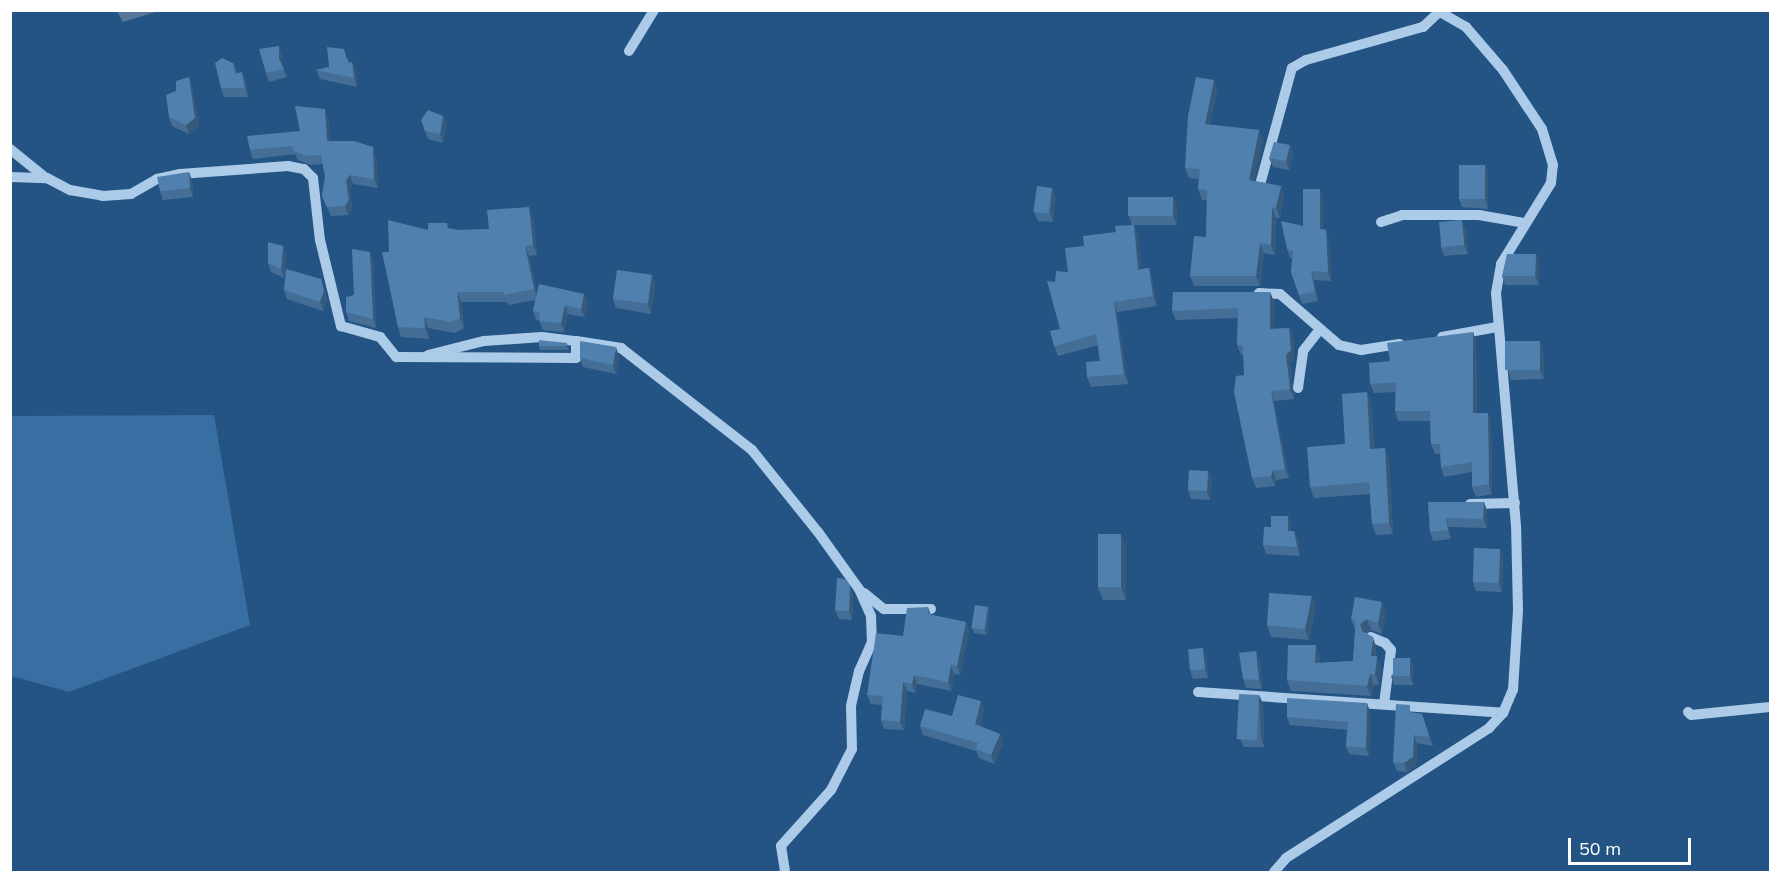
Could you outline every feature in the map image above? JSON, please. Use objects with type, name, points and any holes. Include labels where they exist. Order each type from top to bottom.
[{"type":"street","points":[[628,51],[654,10]]},
{"type":"street","points":[[1261,181],[1292,68],[1306,60],[1423,27],[1439,11],[1457,18],[1477,37],[1548,140],[1553,165],[1551,183],[1501,264],[1496,293],[1497,327],[1515,503],[1518,611],[1514,690],[1503,713],[1489,728],[1286,858],[1274,873]]},
{"type":"street","points":[[10,148],[46,178],[70,190],[103,196],[131,194],[157,179],[180,174],[288,166],[304,169],[313,178],[320,240],[341,326],[380,337],[396,357],[576,358],[576,341]]},
{"type":"street","points":[[10,177],[46,178]]},
{"type":"street","points":[[1381,222],[1402,215],[1479,215],[1525,223]]},
{"type":"street","points":[[1242,294],[1280,294],[1339,345],[1353,349],[1411,342]]},
{"type":"street","points":[[1433,338],[1497,327]]},
{"type":"street","points":[[1298,388],[1303,351],[1320,329]]},
{"type":"street","points":[[415,358],[484,341],[542,337],[621,348],[752,450],[859,589],[872,616],[872,642],[859,671],[851,706],[852,749],[831,790],[781,846],[785,873]]},
{"type":"street","points":[[1457,504],[1515,503]]},
{"type":"street","points":[[859,589],[884,609],[931,609]]},
{"type":"street","points":[[1371,637],[1385,643],[1391,650],[1384,704]]},
{"type":"street","points":[[1198,692],[1503,713]]},
{"type":"street","points":[[1688,712],[1691,715],[1770,707]]},
{"type":"shaded area","points":[[117,10],[159,11],[123,22]]},
{"type":"shaded area","points":[[214,415],[250,625],[69,692],[11,676],[11,416]]},
{"type":"building","points":[[279,46],[279,59],[284,69],[266,73],[259,49]]},
{"type":"building","points":[[327,47],[344,49],[348,63],[352,62],[354,78],[316,70],[329,67]]},
{"type":"building","points":[[222,58],[233,63],[235,74],[242,72],[245,88],[221,88],[215,63]]},
{"type":"building","points":[[189,77],[195,118],[186,125],[169,117],[166,95],[176,91],[176,81]]},
{"type":"building","points":[[1196,77],[1214,80],[1205,124],[1259,130],[1249,180],[1281,186],[1276,207],[1272,208],[1271,245],[1260,243],[1256,276],[1190,276],[1194,236],[1206,237],[1207,190],[1198,189],[1200,169],[1185,168],[1188,116]]},
{"type":"building","points":[[295,106],[325,109],[327,141],[354,141],[373,147],[374,179],[350,175],[346,180],[349,200],[345,206],[327,207],[322,196],[325,176],[321,155],[308,156],[294,151],[292,146],[250,150],[247,136],[300,131]]},
{"type":"building","points":[[428,110],[443,116],[440,134],[425,131],[421,120]]},
{"type":"building","points":[[1274,142],[1290,145],[1286,161],[1269,158]]},
{"type":"building","points":[[1459,165],[1485,165],[1485,199],[1459,199]]},
{"type":"building","points":[[189,172],[190,188],[160,191],[157,177]]},
{"type":"building","points":[[1037,186],[1052,188],[1048,214],[1033,212]]},
{"type":"building","points":[[1303,189],[1320,189],[1320,229],[1326,230],[1328,272],[1311,271],[1315,292],[1299,295],[1291,272],[1293,251],[1287,249],[1281,221],[1303,226]]},
{"type":"building","points":[[1128,197],[1173,197],[1173,216],[1128,216]]},
{"type":"building","points":[[529,207],[533,245],[525,246],[534,289],[504,295],[504,292],[457,292],[460,318],[451,322],[424,317],[425,328],[398,327],[382,252],[389,252],[388,220],[428,230],[428,223],[447,223],[447,228],[459,230],[489,229],[487,210]]},
{"type":"building","points":[[1462,220],[1464,245],[1441,247],[1439,222]]},
{"type":"building","points":[[1134,225],[1138,270],[1149,268],[1153,296],[1114,302],[1124,374],[1087,377],[1086,362],[1100,361],[1096,334],[1054,346],[1050,331],[1060,329],[1047,281],[1055,282],[1056,271],[1068,272],[1065,248],[1084,246],[1083,236],[1116,232],[1115,226]]},
{"type":"building","points":[[268,242],[283,246],[281,269],[268,263]]},
{"type":"building","points":[[352,249],[370,252],[373,319],[346,312],[346,297],[354,295]]},
{"type":"building","points":[[1507,254],[1536,254],[1535,276],[1502,276]]},
{"type":"building","points":[[286,269],[321,279],[324,291],[320,302],[284,290]]},
{"type":"building","points":[[617,270],[652,275],[648,304],[613,299]]},
{"type":"building","points":[[539,284],[584,294],[581,309],[565,305],[561,323],[539,321],[540,312],[533,311]]},
{"type":"building","points":[[1173,292],[1270,292],[1270,329],[1289,328],[1291,350],[1286,355],[1290,389],[1271,391],[1285,469],[1273,470],[1271,476],[1252,478],[1234,392],[1236,376],[1244,375],[1243,345],[1237,345],[1238,308],[1172,311]]},
{"type":"building","points":[[1473,332],[1473,413],[1488,413],[1489,484],[1472,487],[1472,462],[1441,467],[1440,444],[1431,444],[1430,411],[1395,411],[1396,382],[1370,384],[1369,363],[1390,361],[1387,343]]},
{"type":"building","points":[[539,340],[567,343],[567,346],[539,346]]},
{"type":"building","points":[[580,341],[616,347],[613,365],[580,358]]},
{"type":"building","points":[[1505,341],[1540,341],[1540,370],[1505,370]]},
{"type":"building","points":[[1367,392],[1370,449],[1385,448],[1389,523],[1372,524],[1369,482],[1310,487],[1307,447],[1345,444],[1342,394]]},
{"type":"building","points":[[1189,470],[1208,471],[1207,491],[1188,490]]},
{"type":"building","points":[[1428,502],[1484,502],[1483,519],[1446,518],[1448,530],[1430,532]]},
{"type":"building","points":[[1271,516],[1288,516],[1288,531],[1294,531],[1297,547],[1263,545],[1264,527],[1271,527]]},
{"type":"building","points":[[1098,534],[1121,534],[1121,587],[1098,587]]},
{"type":"building","points":[[1474,548],[1500,549],[1499,583],[1473,582]]},
{"type":"building","points":[[837,578],[845,579],[850,585],[849,611],[835,610]]},
{"type":"building","points":[[1269,593],[1312,596],[1305,629],[1267,625]]},
{"type":"building","points":[[1355,597],[1382,602],[1378,623],[1367,619],[1360,624],[1362,631],[1373,637],[1371,656],[1377,656],[1375,674],[1370,674],[1367,686],[1287,680],[1288,645],[1316,645],[1315,663],[1353,661],[1356,620],[1351,619]]},
{"type":"building","points":[[975,605],[988,607],[984,630],[971,628]]},
{"type":"building","points":[[928,607],[928,614],[966,622],[957,666],[951,665],[948,682],[914,675],[912,684],[903,682],[900,722],[881,720],[883,696],[867,695],[876,633],[903,636],[907,608]]},
{"type":"building","points":[[1203,648],[1205,669],[1190,670],[1188,649]]},
{"type":"building","points":[[1256,651],[1259,680],[1243,679],[1239,653]]},
{"type":"building","points":[[1393,658],[1410,658],[1410,676],[1393,676]]},
{"type":"building","points":[[1239,694],[1259,695],[1257,740],[1237,739]]},
{"type":"building","points":[[958,695],[981,701],[975,724],[1000,734],[991,755],[976,749],[978,743],[920,726],[925,709],[952,716]]},
{"type":"building","points":[[1287,698],[1367,703],[1366,748],[1346,746],[1348,722],[1287,717]]},
{"type":"building","points":[[1396,704],[1410,705],[1410,712],[1422,714],[1429,737],[1414,735],[1413,757],[1404,763],[1393,762]]}]
